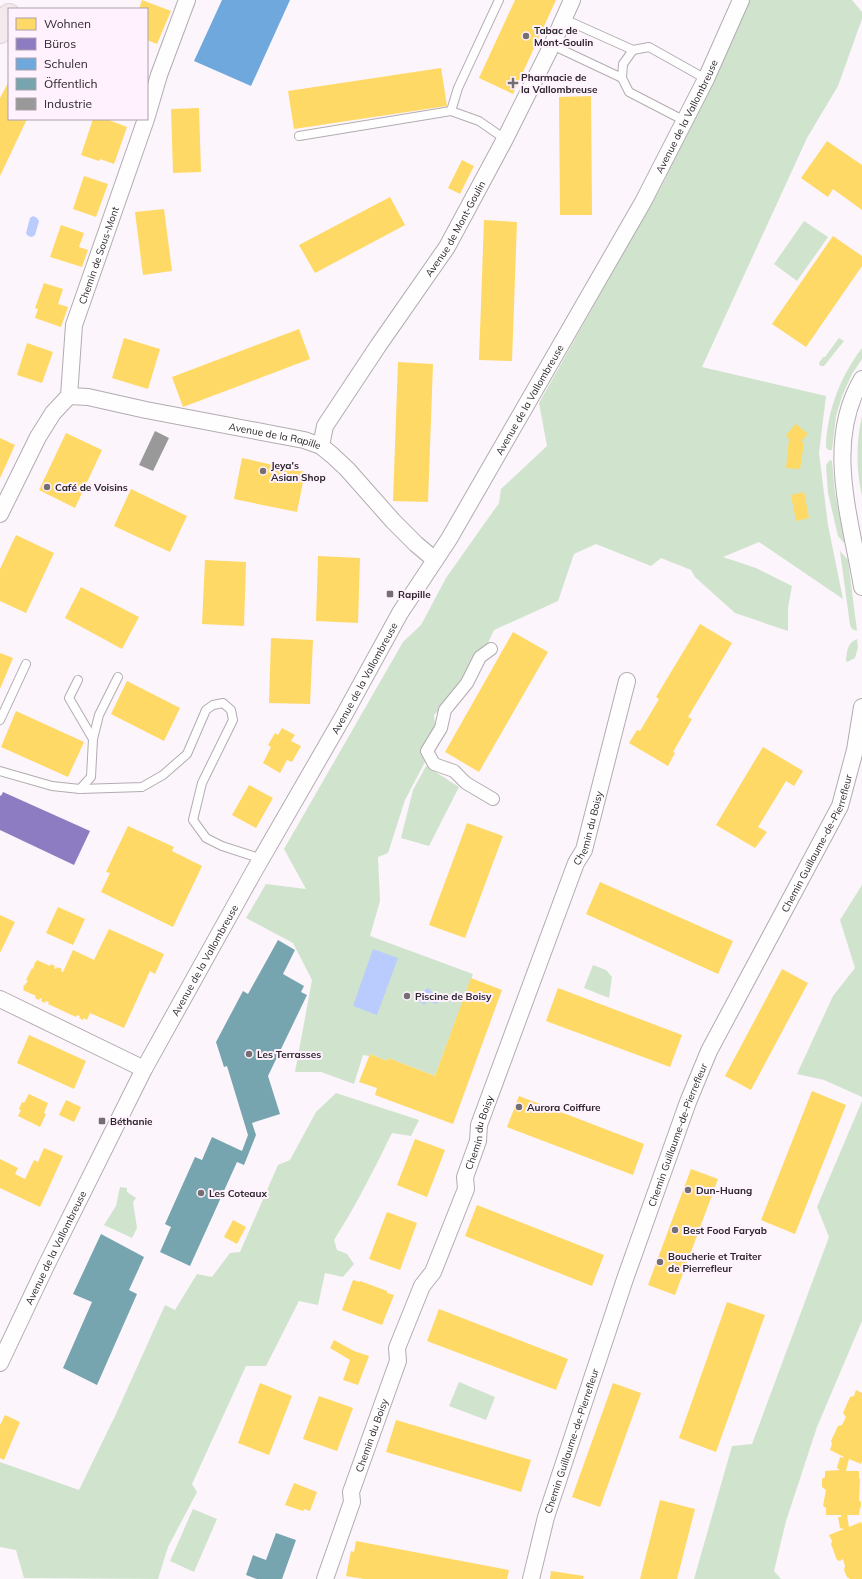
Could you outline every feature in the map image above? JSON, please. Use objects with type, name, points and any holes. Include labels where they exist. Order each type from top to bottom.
[{"type":"main road","points":[[0,32],[8,17]]},
{"type":"street","name":"Chemin de Sous-Mont","points":[[148,114],[159,75],[187,0]]},
{"type":"street","name":"Avenue de Mont-Goulin","points":[[321,446],[325,426],[378,346],[447,247],[505,139],[552,45],[572,0]]},
{"type":"street","name":"Avenue de la Vallombreuse","points":[[0,1363],[45,1268],[144,1068],[343,717],[400,613],[449,539],[642,202],[706,79],[741,0]]},
{"type":"street","name":"Chemin de Sous-Mont","points":[[70,396],[74,325],[146,120]]},
{"type":"street","points":[[862,379],[848,411],[842,444],[843,478],[862,587]]},
{"type":"street","name":"Avenue de la Rapille","points":[[70,396],[88,396],[146,410],[304,440],[321,446],[347,469],[393,521],[416,544],[435,560]]},
{"type":"street","points":[[0,514],[38,437],[53,413],[70,396]]},
{"type":"street","points":[[491,649],[480,657],[467,683],[444,710],[441,728],[427,752],[434,764],[454,771],[466,783],[492,800]]},
{"type":"street","name":"Chemin du Boisy","points":[[325,1579],[352,1502],[351,1492],[398,1362],[397,1348],[422,1286],[434,1272],[466,1189],[465,1177],[478,1141],[480,1125],[576,862],[584,850],[627,681]]},
{"type":"street","name":"Chemin Guillaume-de-Pierrefleur","points":[[531,1579],[546,1517],[622,1286],[688,1102],[709,1051],[840,806],[855,750],[862,707]]},
{"type":"street","points":[[0,999],[144,1068]]},
{"type":"lane","points":[[451,111],[458,88],[499,0]]},
{"type":"lane","points":[[564,19],[633,50],[649,47],[706,79]]},
{"type":"lane","points":[[552,45],[622,78]]},
{"type":"lane","points":[[633,50],[623,64],[622,78],[629,92],[685,121]]},
{"type":"lane","points":[[299,136],[451,111],[479,121],[505,139]]},
{"type":"lane","points":[[0,720],[26,664]]},
{"type":"lane","points":[[80,789],[92,777],[93,739],[99,715],[118,677]]},
{"type":"lane","points":[[78,680],[69,698],[93,739]]},
{"type":"lane","points":[[0,771],[52,786],[80,789],[142,787],[162,775],[187,754],[206,710],[213,705],[223,703],[231,710],[233,720],[202,783],[193,820],[206,838],[222,846],[262,859]]},
{"type":"green space","points":[[744,0],[852,0],[862,12],[862,19],[838,86],[807,138],[702,367],[826,396],[819,453],[828,525],[843,599],[759,542],[723,557],[756,568],[792,586],[788,608],[788,631],[735,613],[695,577],[691,570],[661,558],[651,566],[596,544],[574,554],[558,601],[494,630],[485,649],[460,691],[434,715],[437,739],[405,800],[388,853],[378,857],[380,901],[370,936],[473,974],[435,1076],[388,1058],[387,1061],[370,1054],[369,1056],[363,1055],[354,1084],[321,1072],[295,1072],[312,980],[293,943],[246,918],[266,884],[306,889],[284,849],[403,642],[421,625],[446,578],[499,503],[501,489],[547,446],[539,403],[665,179],[720,50]]},
{"type":"green space","points":[[804,221],[828,237],[797,281],[774,264]]},
{"type":"green space","points":[[839,338],[844,341],[824,366],[820,366],[819,363],[823,357],[825,357]]},
{"type":"green space","points":[[862,348],[862,359],[852,374],[842,396],[836,416],[832,450],[828,450],[826,447],[829,420],[836,395],[847,371]]},
{"type":"green space","points":[[862,416],[862,496],[858,456]]},
{"type":"green space","points":[[830,460],[832,461],[835,493],[844,543],[838,536],[828,493],[826,465]]},
{"type":"green space","points":[[840,551],[848,560],[857,631],[852,629],[850,625]]},
{"type":"green space","points":[[857,639],[858,647],[855,658],[847,662],[849,645]]},
{"type":"green space","points":[[426,766],[459,787],[429,846],[401,838],[413,790]]},
{"type":"green space","points":[[862,885],[862,1097],[824,1080],[797,1074],[833,996],[855,968],[840,920]]},
{"type":"green space","points":[[593,965],[606,970],[612,977],[609,998],[584,988]]},
{"type":"green space","points":[[336,1093],[419,1120],[411,1136],[392,1133],[372,1174],[334,1240],[337,1250],[347,1254],[354,1264],[343,1277],[325,1273],[318,1305],[299,1301],[266,1366],[246,1366],[192,1484],[197,1492],[168,1547],[158,1579],[24,1578],[16,1550],[0,1547],[0,1462],[79,1490],[116,1414],[165,1305],[175,1310],[197,1274],[212,1277],[230,1253],[240,1252],[278,1165],[290,1160],[316,1112]]},
{"type":"green space","points":[[862,1101],[862,1321],[817,1427],[786,1521],[774,1571],[781,1579],[694,1579],[732,1446],[752,1444],[829,1237],[817,1207]]},
{"type":"green space","points":[[120,1187],[127,1188],[127,1192],[136,1198],[133,1202],[137,1228],[132,1238],[104,1225],[116,1206]]},
{"type":"green space","points":[[459,1382],[495,1397],[486,1420],[449,1406]]},
{"type":"green space","points":[[193,1509],[217,1519],[194,1572],[170,1561]]},
{"type":"water","points":[[33,216],[39,221],[35,235],[32,237],[28,236],[26,233],[30,218]]},
{"type":"water","points":[[373,949],[398,958],[377,1015],[353,1006]]},
{"type":"water","points":[[428,988],[440,999],[437,1004],[428,1001],[424,1005],[419,1000],[422,992]]},
{"type":"building: Wohnen","points":[[142,0],[171,11],[157,44],[148,40],[148,8],[139,8]]},
{"type":"building: Wohnen","points":[[515,0],[556,0],[513,94],[479,78]]},
{"type":"building: Wohnen","points":[[441,68],[447,106],[294,129],[288,91]]},
{"type":"building: Wohnen","points":[[8,83],[8,120],[27,120],[0,176],[0,98]]},
{"type":"building: Wohnen","points":[[591,96],[592,215],[560,215],[559,97]]},
{"type":"building: Wohnen","points":[[199,108],[201,172],[173,173],[171,109]]},
{"type":"building: Wohnen","points":[[93,120],[109,120],[127,127],[114,164],[81,155]]},
{"type":"building: Wohnen","points":[[827,141],[862,165],[862,210],[833,189],[828,197],[801,178]]},
{"type":"building: Wohnen","points":[[462,160],[474,166],[460,194],[448,188]]},
{"type":"building: Wohnen","points":[[84,176],[108,184],[96,217],[73,209]]},
{"type":"building: Wohnen","points":[[390,197],[405,225],[315,273],[299,245]]},
{"type":"building: Wohnen","points":[[164,209],[172,271],[143,275],[135,212]]},
{"type":"building: Wohnen","points":[[484,220],[517,222],[512,361],[479,360]]},
{"type":"building: Wohnen","points":[[61,225],[84,233],[79,247],[88,250],[82,267],[50,257]]},
{"type":"building: Wohnen","points":[[833,236],[862,256],[862,266],[806,347],[772,324]]},
{"type":"building: Wohnen","points":[[44,283],[63,289],[58,304],[68,307],[61,327],[35,318],[38,309],[35,308]]},
{"type":"building: Wohnen","points":[[299,329],[310,359],[183,407],[172,377]]},
{"type":"building: Wohnen","points":[[124,338],[160,349],[148,389],[112,378]]},
{"type":"building: Wohnen","points":[[27,343],[53,352],[42,383],[17,375]]},
{"type":"building: Wohnen","points":[[398,362],[433,364],[428,502],[393,501]]},
{"type":"building: Wohnen","points":[[796,424],[808,434],[801,441],[804,443],[800,469],[786,468],[789,439],[786,435]]},
{"type":"building: Wohnen","points":[[66,433],[102,450],[75,508],[39,490]]},
{"type":"building: Wohnen","points":[[0,438],[15,445],[0,478]]},
{"type":"building: Wohnen","points":[[242,458],[305,472],[297,512],[234,499]]},
{"type":"building: Wohnen","points":[[131,489],[187,516],[170,552],[114,526]]},
{"type":"building: Wohnen","points":[[804,492],[809,518],[796,521],[791,495]]},
{"type":"building: Wohnen","points":[[16,535],[54,553],[26,613],[0,601],[0,569]]},
{"type":"building: Wohnen","points":[[318,556],[360,558],[358,623],[316,621]]},
{"type":"building: Wohnen","points":[[205,560],[246,562],[244,626],[202,624]]},
{"type":"building: Wohnen","points":[[81,587],[139,617],[122,649],[65,618]]},
{"type":"building: Wohnen","points":[[700,624],[732,643],[688,717],[692,719],[673,752],[675,753],[668,766],[629,743],[637,730],[640,731],[659,699],[656,697]]},
{"type":"building: Wohnen","points":[[513,632],[548,652],[479,772],[445,752]]},
{"type":"building: Wohnen","points":[[271,638],[313,640],[310,704],[269,703]]},
{"type":"building: Wohnen","points":[[0,653],[13,658],[0,689]]},
{"type":"building: Wohnen","points":[[127,681],[180,708],[164,741],[111,714]]},
{"type":"building: Wohnen","points":[[16,711],[84,742],[68,777],[1,747]]},
{"type":"building: Wohnen","points":[[282,728],[295,735],[291,741],[301,746],[292,762],[287,760],[280,773],[263,763],[271,747],[268,745],[275,733],[278,735]]},
{"type":"building: Wohnen","points":[[763,747],[803,771],[794,786],[786,781],[758,827],[767,832],[755,848],[716,825]]},
{"type":"building: Wohnen","points":[[249,785],[273,798],[256,828],[232,815]]},
{"type":"building: Wohnen","points":[[467,823],[503,836],[465,938],[429,925]]},
{"type":"building: Wohnen","points":[[128,826],[174,847],[172,851],[202,866],[173,927],[101,892],[110,873],[106,872]]},
{"type":"building: Wohnen","points":[[600,882],[733,941],[718,974],[586,914]]},
{"type":"building: Wohnen","points":[[58,907],[85,919],[73,945],[46,933]]},
{"type":"building: Wohnen","points":[[0,915],[15,922],[0,953]]},
{"type":"building: Wohnen","points":[[109,929],[164,954],[155,974],[150,971],[124,1028],[90,1013],[87,1020],[84,1018],[83,1020],[79,1018],[80,1016],[77,1015],[76,1017],[48,1004],[49,1002],[46,1001],[45,1003],[41,1001],[42,999],[40,998],[39,1000],[35,998],[36,996],[23,990],[23,987],[28,981],[26,980],[37,960],[50,966],[51,964],[55,966],[54,968],[56,969],[57,967],[62,969],[61,971],[63,972],[73,950],[94,960]]},
{"type":"building: Wohnen","points":[[782,969],[808,983],[751,1090],[725,1076]]},
{"type":"building: Wohnen","points":[[471,978],[502,990],[453,1124],[375,1095],[377,1088],[359,1082],[370,1054],[387,1061],[388,1058],[435,1076]]},
{"type":"building: Wohnen","points":[[558,988],[682,1035],[670,1067],[546,1021]]},
{"type":"building: Wohnen","points":[[29,1035],[86,1061],[74,1089],[17,1063]]},
{"type":"building: Wohnen","points":[[812,1091],[846,1105],[795,1234],[761,1220]]},
{"type":"building: Wohnen","points":[[29,1094],[48,1103],[44,1113],[46,1114],[40,1127],[18,1116],[21,1110],[19,1109],[22,1102],[24,1103]]},
{"type":"building: Wohnen","points":[[519,1096],[644,1144],[633,1175],[507,1127]]},
{"type":"building: Wohnen","points":[[66,1100],[81,1107],[74,1122],[59,1115]]},
{"type":"building: Wohnen","points":[[415,1139],[445,1150],[427,1197],[397,1185]]},
{"type":"building: Wohnen","points":[[44,1148],[63,1156],[40,1207],[0,1188],[0,1159],[18,1168],[15,1174],[25,1179],[34,1160],[38,1162]]},
{"type":"building: Wohnen","points":[[691,1169],[718,1179],[675,1295],[648,1285]]},
{"type":"building: Wohnen","points":[[477,1205],[604,1255],[592,1286],[465,1236]]},
{"type":"building: Wohnen","points":[[387,1212],[417,1223],[400,1270],[369,1259]]},
{"type":"building: Wohnen","points":[[233,1220],[246,1227],[237,1244],[224,1237]]},
{"type":"building: Wohnen","points":[[353,1280],[360,1281],[394,1295],[382,1325],[342,1310]]},
{"type":"building: Wohnen","points":[[727,1302],[765,1315],[716,1452],[679,1438]]},
{"type":"building: Wohnen","points":[[439,1309],[568,1359],[556,1390],[427,1341]]},
{"type":"building: Wohnen","points":[[334,1340],[354,1351],[369,1356],[358,1385],[343,1380],[350,1360],[330,1348]]},
{"type":"building: Wohnen","points":[[260,1383],[292,1396],[269,1455],[238,1443]]},
{"type":"building: Wohnen","points":[[613,1383],[641,1393],[600,1507],[572,1497]]},
{"type":"building: Wohnen","points":[[856,1390],[862,1393],[862,1461],[861,1464],[849,1459],[846,1471],[859,1471],[859,1500],[861,1502],[861,1507],[859,1515],[847,1515],[849,1527],[861,1522],[862,1525],[862,1579],[850,1579],[847,1577],[844,1570],[845,1566],[843,1559],[840,1561],[837,1560],[831,1544],[832,1541],[829,1535],[844,1529],[840,1528],[838,1517],[841,1517],[841,1515],[826,1515],[826,1508],[823,1506],[826,1490],[822,1487],[822,1479],[825,1477],[825,1471],[840,1470],[837,1468],[840,1457],[844,1457],[830,1450],[832,1444],[831,1441],[838,1426],[842,1425],[846,1417],[843,1413],[850,1397],[854,1396]]},
{"type":"building: Wohnen","points":[[319,1396],[353,1408],[337,1451],[303,1439]]},
{"type":"building: Wohnen","points":[[5,1415],[20,1422],[4,1460],[0,1458],[0,1425]]},
{"type":"building: Wohnen","points":[[396,1420],[531,1460],[521,1492],[386,1452]]},
{"type":"building: Wohnen","points":[[294,1483],[317,1492],[310,1511],[304,1509],[303,1511],[285,1505]]},
{"type":"building: Wohnen","points":[[660,1500],[695,1509],[677,1579],[640,1579]]},
{"type":"building: Wohnen","points":[[356,1541],[509,1570],[507,1579],[364,1579],[346,1576],[351,1551],[354,1552]]},
{"type":"building: Wohnen","points":[[551,1571],[584,1576],[583,1579],[550,1579]]},
{"type":"building: Büros","points":[[3,792],[90,831],[74,865],[0,830],[0,795],[1,796]]},
{"type":"building: Schulen","points":[[222,0],[290,0],[251,86],[194,61]]},
{"type":"building: Öffentlich","name":"Les Terrasses","points":[[278,940],[295,950],[283,974],[304,986],[301,992],[307,995],[268,1076],[280,1114],[252,1123],[256,1135],[244,1165],[237,1162],[190,1266],[160,1252],[171,1227],[165,1224],[195,1157],[202,1160],[212,1137],[242,1151],[248,1135],[227,1066],[224,1067],[216,1042],[243,991],[248,994]]},
{"type":"building: Öffentlich","points":[[101,1234],[144,1257],[129,1290],[137,1294],[97,1385],[63,1368],[92,1302],[73,1294]]},
{"type":"building: Öffentlich","points":[[276,1533],[296,1540],[282,1579],[257,1579],[246,1575],[253,1555],[266,1560]]},
{"type":"building: Industrie","points":[[155,431],[169,438],[153,471],[139,465]]},
{"type":"place","name":"Tabac de Mont-Goulin","points":[[526,36]]},
{"type":"place","name":"Pharmacie de la Vallombreuse","points":[[513,83]]},
{"type":"place","name":"Jeya's Asian Shop","points":[[263,471]]},
{"type":"place","name":"Café de Voisins","points":[[47,487]]},
{"type":"place","name":"Rapille","points":[[390,594]]},
{"type":"place","name":"Piscine de Boisy","points":[[407,996]]},
{"type":"place","name":"Les Terrasses","points":[[249,1054]]},
{"type":"place","name":"Aurora Coiffure","points":[[519,1107]]},
{"type":"place","name":"Béthanie","points":[[102,1121]]},
{"type":"place","name":"Dun-Huang","points":[[688,1190]]},
{"type":"place","name":"Les Coteaux","points":[[201,1193]]},
{"type":"place","name":"Best Food Faryab","points":[[675,1230]]},
{"type":"place","name":"Boucherie et Traiter de Pierrefleur","points":[[660,1262]]}]
